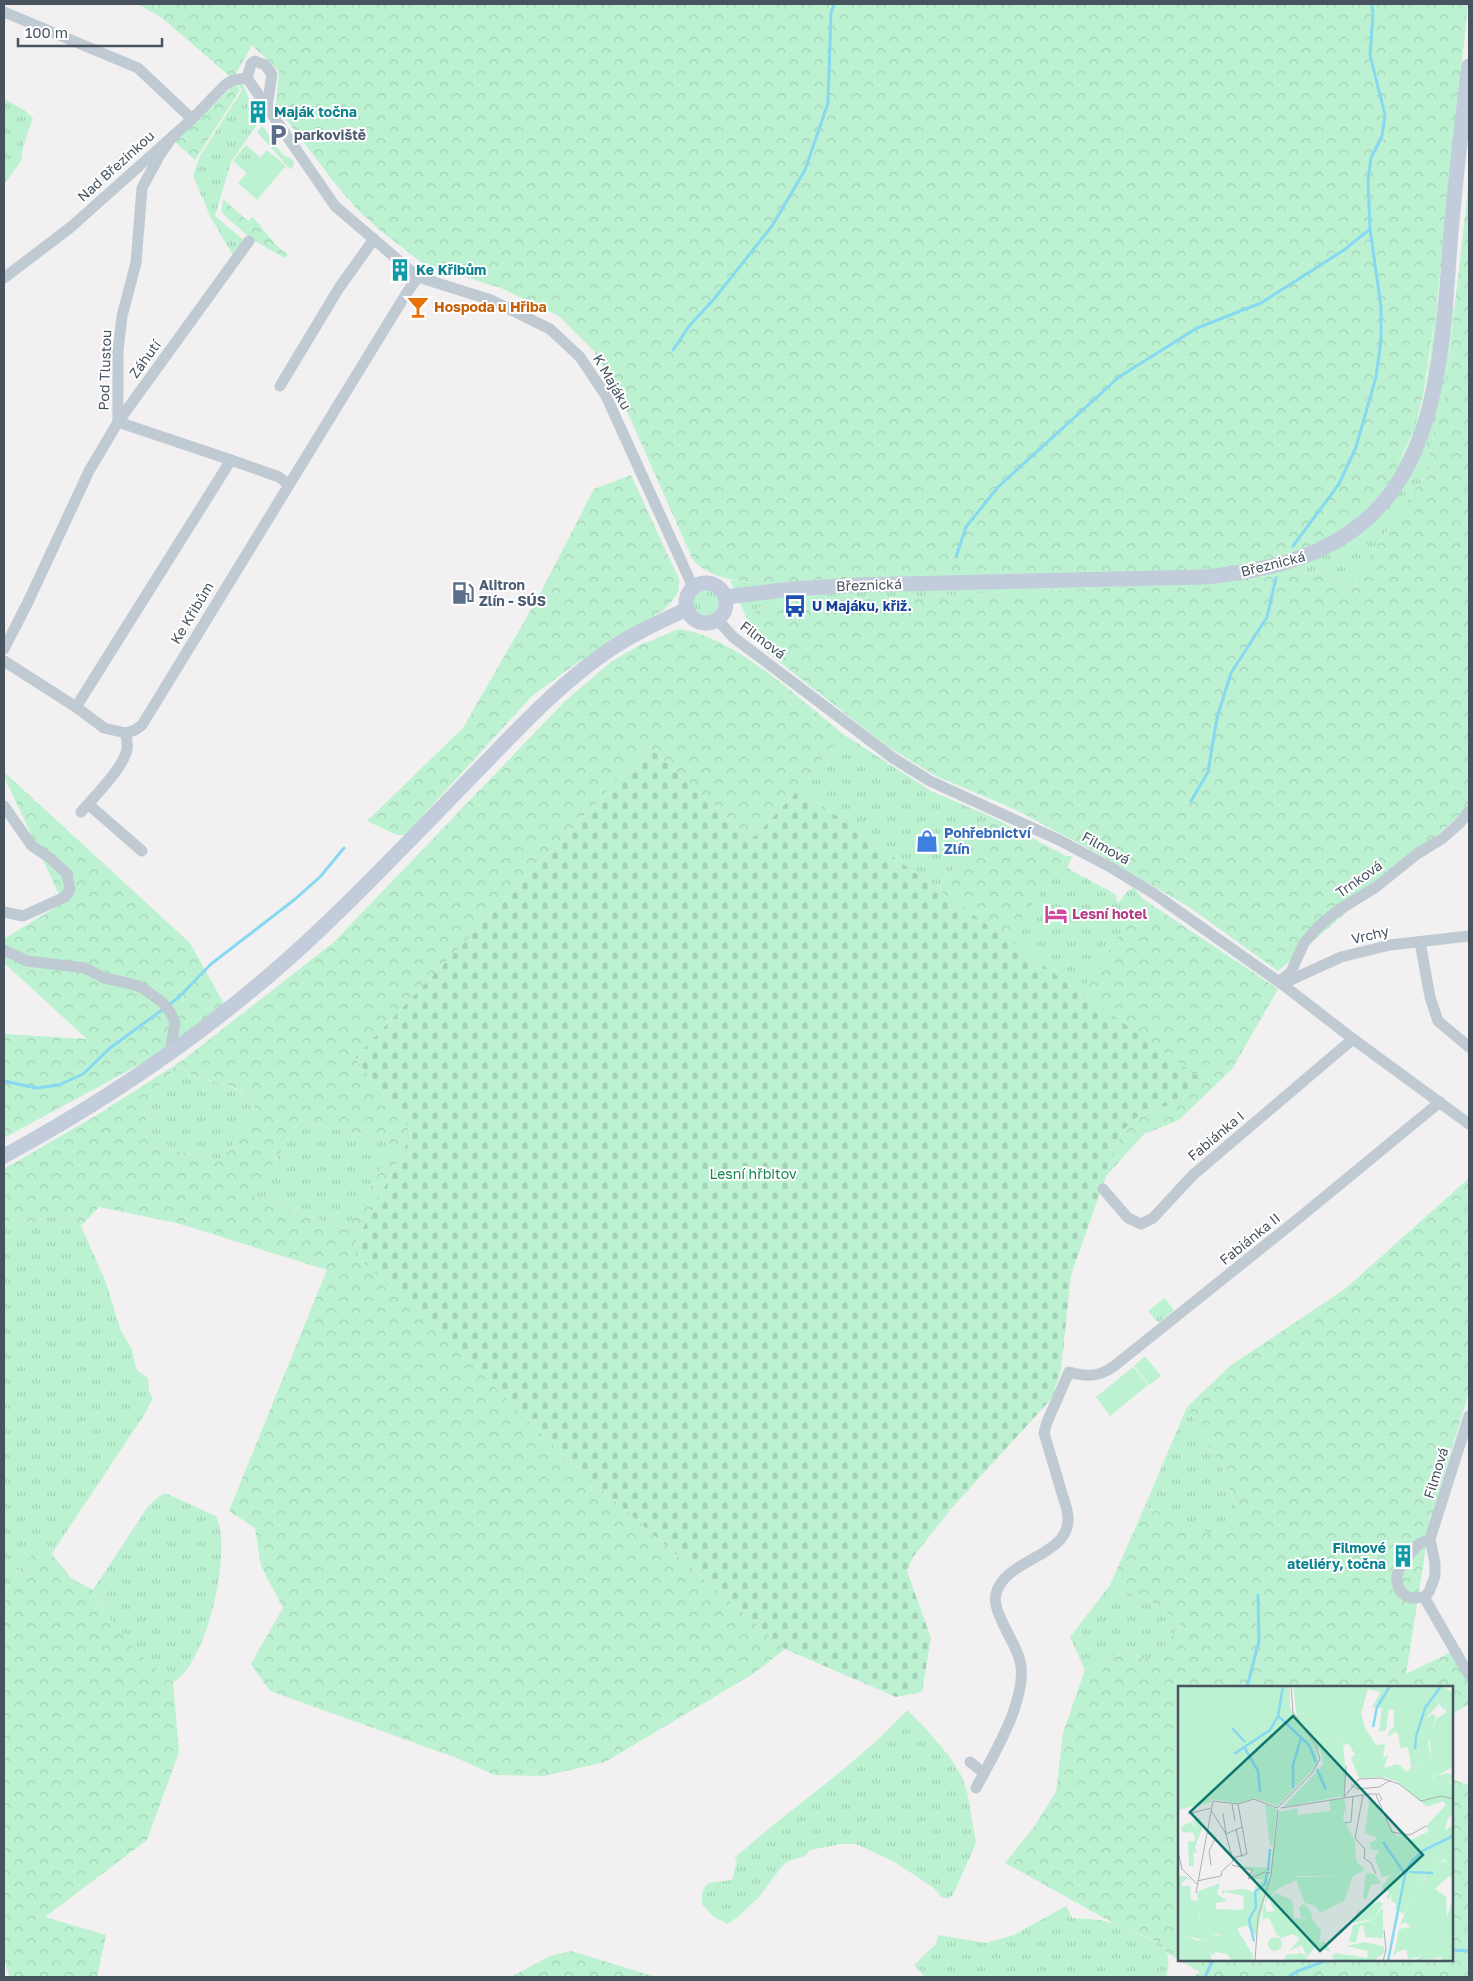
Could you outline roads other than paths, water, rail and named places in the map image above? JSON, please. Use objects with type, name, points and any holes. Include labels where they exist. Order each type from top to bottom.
[{"type":"main road","name":"Březnická","points":[[725,597],[781,590],[858,585],[1206,577],[1263,569],[1301,558],[1316,552],[1352,531],[1369,517],[1397,482],[1411,459],[1426,421],[1433,394],[1443,324],[1457,162],[1469,66]]},
{"type":"main road","points":[[702,584],[712,584],[720,589],[725,597],[725,608],[717,620],[707,623],[701,622],[691,616],[687,609],[686,599],[693,587],[702,584]]},
{"type":"main road","points":[[4,1156],[86,1109],[170,1054],[283,965],[324,926],[533,714],[574,677],[621,642],[649,626],[687,609]]},
{"type":"street","points":[[4,12],[138,68],[192,118]]},
{"type":"street","points":[[247,78],[251,64],[255,61],[265,65],[272,74],[267,108]]},
{"type":"street","name":"Nad Březinkou","points":[[4,278],[71,227],[233,80],[247,78]]},
{"type":"street","name":"K Majáku","points":[[247,78],[335,206],[418,277],[491,300],[550,329],[580,357],[606,396],[693,587]]},
{"type":"street","name":"Pod Tlustou","points":[[4,649],[89,471],[118,422],[118,351],[122,316],[136,263],[142,188],[161,153],[173,136]]},
{"type":"street","points":[[280,386],[340,288],[374,239]]},
{"type":"street","name":"Záhutí","points":[[118,422],[249,241]]},
{"type":"street","name":"Ke Křibům","points":[[126,734],[142,725],[288,484],[418,277]]},
{"type":"street","points":[[118,422],[278,477],[288,484]]},
{"type":"street","points":[[76,706],[231,460]]},
{"type":"street","name":"Filmová","points":[[717,620],[733,637],[893,758],[930,781],[1006,815],[1112,868],[1177,909],[1281,983],[1353,1039],[1469,1124]]},
{"type":"street","points":[[4,661],[76,706],[104,728],[126,734],[127,748],[125,756],[85,808],[142,851]]},
{"type":"street","points":[[4,806],[32,846],[50,858],[67,874],[70,889],[64,897],[51,905],[23,916],[4,912]]},
{"type":"street","name":"Trnková","points":[[1281,983],[1291,972],[1304,942],[1318,928],[1337,911],[1376,888],[1417,854],[1443,838],[1460,823],[1469,811]]},
{"type":"street","name":"Vrchy","points":[[1281,983],[1341,957],[1390,945],[1469,936]]},
{"type":"street","points":[[1420,942],[1430,997],[1438,1021],[1469,1047]]},
{"type":"street","points":[[4,950],[27,961],[85,968],[104,978],[141,987],[162,1002],[170,1012],[175,1023],[170,1054]]},
{"type":"street","name":"Fabiánka I","points":[[1104,1189],[1128,1218],[1141,1224],[1153,1218],[1192,1175],[1353,1039]]},
{"type":"street","name":"Fabiánka II","points":[[984,1773],[1015,1707],[1022,1676],[1020,1659],[996,1605],[995,1595],[1002,1582],[1010,1575],[1061,1540],[1068,1524],[1067,1510],[1044,1433],[1069,1372],[1090,1376],[1099,1375],[1113,1367],[1292,1224],[1440,1102]]},
{"type":"street","name":"Filmová","points":[[1424,1597],[1429,1592],[1435,1576],[1435,1563],[1430,1539],[1469,1416]]},
{"type":"street","points":[[1430,1539],[1419,1544],[1402,1562],[1397,1575],[1400,1591],[1406,1596],[1413,1598],[1424,1597],[1469,1675]]},
{"type":"street","points":[[970,1762],[984,1773],[976,1788]]},
{"type":"waterway","points":[[673,350],[690,325],[714,299],[772,226],[805,170],[828,103],[831,13],[834,4]]},
{"type":"waterway","points":[[1293,546],[1339,484],[1356,447],[1376,377],[1381,340],[1381,307],[1370,229],[1368,181],[1371,158],[1382,136],[1385,115],[1370,55],[1372,4]]},
{"type":"waterway","points":[[956,557],[966,527],[998,487],[1119,377],[1197,328],[1261,303],[1344,250],[1370,229]]},
{"type":"waterway","points":[[1191,801],[1208,772],[1217,718],[1231,673],[1267,617],[1276,578]]},
{"type":"waterway","points":[[170,1004],[211,964],[294,900],[320,877],[344,848]]},
{"type":"waterway","points":[[4,1081],[36,1088],[59,1085],[83,1074],[110,1048],[162,1010]]},
{"type":"waterway","points":[[1247,1686],[1259,1641],[1258,1595]]},
{"type":"waterway","points":[[1453,1950],[1469,1951]]},
{"type":"waterway","points":[[1205,1977],[1213,1961]]},
{"type":"waterway","points":[[1288,1977],[1298,1971],[1325,1961]]},
{"type":"place","name":"Maják točna","points":[[258,112]]},
{"type":"place","name":"parkoviště","points":[[278,135]]},
{"type":"place","name":"Ke Křibům","points":[[400,270]]},
{"type":"place","name":"Hospoda u Hřiba","points":[[418,307]]},
{"type":"place","name":"Alitron Zlín - SÚS","points":[[463,593]]},
{"type":"place","name":"U Majáku, křiž.","points":[[795,606]]},
{"type":"place","name":"Pohřebnictví Zlín","points":[[927,841]]},
{"type":"place","name":"Lesní hotel","points":[[1056,914]]},
{"type":"place","name":"Filmové ateliéry, točna","points":[[1403,1556]]},
{"type":"park label","name":"Lesní hřbitov","points":[[753,1174]]}]
